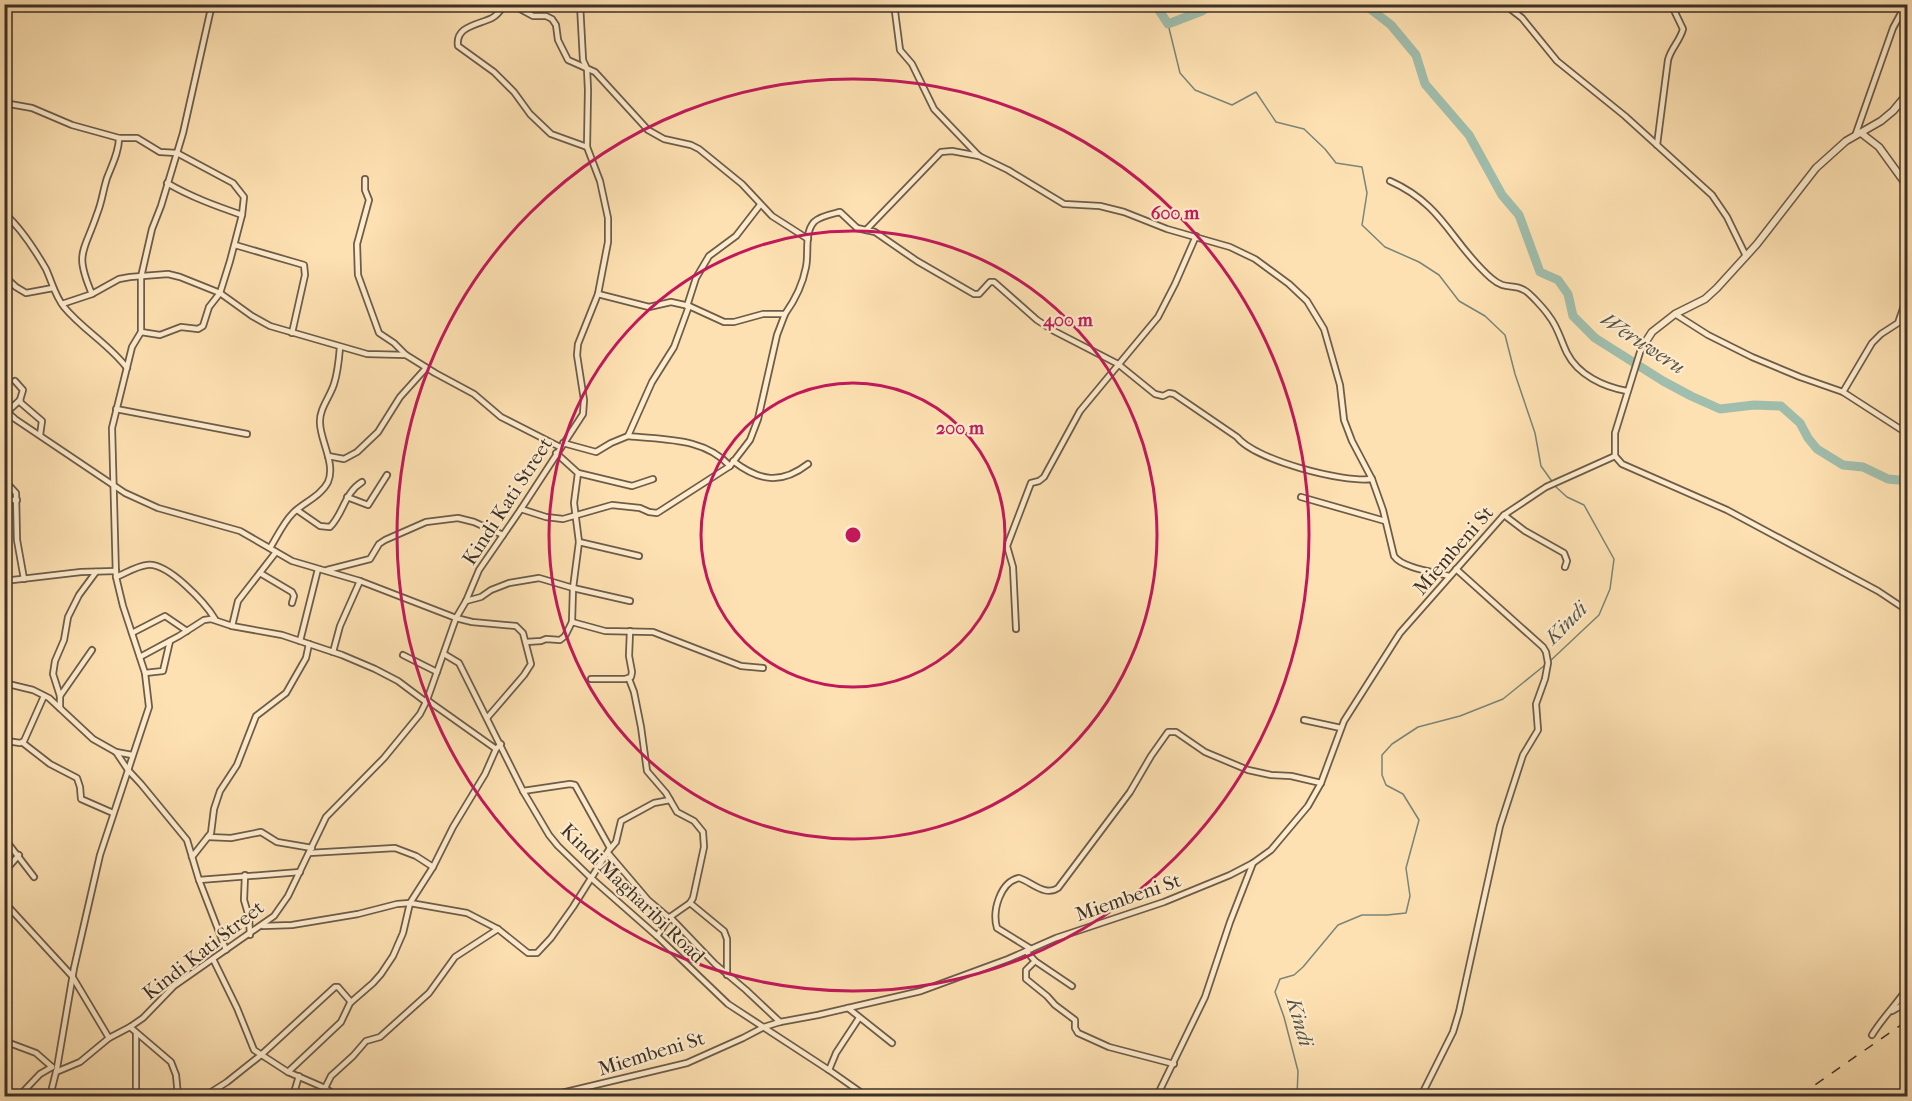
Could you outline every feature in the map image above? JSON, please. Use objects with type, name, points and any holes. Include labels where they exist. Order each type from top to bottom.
[{"type":"street","points":[[50,1096],[72,976],[100,855],[149,707],[145,673],[116,577],[112,428],[132,347],[141,332],[141,277],[152,229],[177,153],[212,4]]},
{"type":"street","points":[[505,4],[492,18],[461,32],[458,46],[494,72],[514,92],[530,114],[551,134],[587,147],[589,113],[587,69],[583,64],[580,4]]},
{"type":"street","points":[[511,4],[532,16],[546,16],[552,19],[556,24],[557,37],[566,57],[572,63],[595,72],[648,130],[664,139],[699,149],[742,184],[772,216],[808,239]]},
{"type":"street","points":[[894,4],[900,50],[912,64],[934,109],[979,156]]},
{"type":"street","points":[[1438,4],[1446,7],[1454,4]]},
{"type":"street","points":[[1504,4],[1522,18],[1557,61],[1625,116],[1712,195],[1721,206],[1746,256]]},
{"type":"street","points":[[1657,146],[1668,60],[1671,49],[1682,35],[1683,29],[1671,4]]},
{"type":"street","points":[[1858,135],[1891,34],[1906,4]]},
{"type":"street","points":[[1908,93],[1893,111],[1846,141],[1816,168],[1746,256],[1705,299],[1675,314],[1652,332],[1641,349],[1615,434],[1615,456],[1627,468],[1727,510],[1878,591],[1908,611]]},
{"type":"street","points":[[4,103],[32,108],[72,125],[119,138],[137,138],[155,150],[177,153],[214,172],[240,190],[244,197],[235,246],[220,293],[209,307],[201,328],[181,327],[160,334],[141,332]]},
{"type":"street","points":[[1858,135],[1879,147],[1908,187]]},
{"type":"street","points":[[93,294],[84,271],[82,252],[98,214],[104,187],[118,150],[119,138]]},
{"type":"street","name":"Kindi Kati Street","points":[[19,1096],[39,1074],[80,1062],[109,1038],[142,1018],[174,986],[263,926],[281,907],[326,817],[349,796],[404,736],[420,714],[427,701],[456,618],[479,570],[578,423],[585,407],[577,355],[578,344],[598,294],[608,242],[608,218],[600,181],[587,147]]},
{"type":"street","points":[[866,230],[941,152],[952,151],[979,156],[1008,170],[1064,204],[1100,206],[1215,242],[1255,259],[1289,284],[1315,312],[1324,329],[1340,385],[1344,420],[1372,479],[1390,546],[1397,561],[1449,576]]},
{"type":"street","points":[[365,179],[365,190],[369,200],[357,244],[358,275],[379,333],[426,368],[474,394],[501,417],[562,445],[596,452],[628,436],[697,444],[746,471],[766,478],[786,476],[799,471],[808,464]]},
{"type":"street","points":[[1390,181],[1420,198],[1434,210],[1490,278],[1501,286],[1526,291],[1549,316],[1571,360],[1581,371],[1605,386],[1627,391]]},
{"type":"street","points":[[167,183],[201,201],[242,215]]},
{"type":"street","points":[[628,436],[652,382],[674,347],[696,278],[709,256],[736,236],[760,205]]},
{"type":"street","points":[[521,509],[555,519],[576,517],[612,505],[640,508],[657,513],[732,463],[754,432],[777,335],[806,271],[808,239],[816,221],[840,212],[852,224],[875,232],[917,261],[974,294],[979,294],[990,282],[994,282],[1025,311],[1054,331],[1118,364],[1155,394],[1163,396],[1169,393],[1174,394],[1238,437],[1247,447],[1281,462],[1326,474],[1372,479]]},
{"type":"street","points":[[4,213],[16,225],[46,270],[62,304],[86,329],[116,353],[127,368]]},
{"type":"street","points":[[1016,629],[1013,567],[1006,548],[1031,483],[1044,477],[1080,411],[1141,339],[1166,304],[1196,236]]},
{"type":"street","points":[[235,246],[304,265],[305,275],[292,333]]},
{"type":"street","points":[[62,304],[93,294],[119,279],[175,275],[220,293],[270,326],[377,356],[406,355]]},
{"type":"street","points":[[4,276],[26,293],[53,288]]},
{"type":"street","points":[[598,294],[649,307],[668,302],[688,306],[729,323],[751,316],[785,314]]},
{"type":"street","points":[[1843,392],[1872,343],[1898,323],[1908,294]]},
{"type":"street","points":[[1675,314],[1708,335],[1765,363],[1843,392],[1908,434]]},
{"type":"street","points":[[270,548],[283,526],[297,510],[322,490],[327,483],[328,456],[320,424],[323,409],[334,385],[340,347]]},
{"type":"street","points":[[328,456],[344,459],[357,452],[378,432],[399,397],[426,368]]},
{"type":"street","points":[[4,422],[7,410],[20,400],[22,390],[15,381]]},
{"type":"street","points":[[20,400],[42,421],[40,435]]},
{"type":"street","points":[[116,409],[247,434]]},
{"type":"street","points":[[7,410],[125,493],[164,510],[240,531],[298,564],[327,570],[360,581],[456,618],[472,622],[516,626],[523,633],[531,661],[530,667],[487,718]]},
{"type":"street","points":[[556,453],[578,473],[632,486],[653,479]]},
{"type":"street","name":"Miembeni St","points":[[549,1096],[687,1063],[764,1027],[780,1022],[921,991],[1056,938],[1164,902],[1253,863],[1271,850],[1308,806],[1322,783],[1341,728],[1400,633],[1503,515],[1562,478],[1615,456]]},
{"type":"street","points":[[526,642],[546,639],[560,640],[565,636],[572,622],[573,588],[579,542],[574,503],[578,473]]},
{"type":"street","points":[[347,497],[368,505],[387,475]]},
{"type":"street","points":[[4,480],[15,491],[17,500],[17,540],[24,579]]},
{"type":"street","points":[[297,510],[320,526],[330,527],[347,497],[356,485],[363,482]]},
{"type":"street","points":[[1301,497],[1385,521]]},
{"type":"street","points":[[4,500],[17,500]]},
{"type":"street","points":[[1503,515],[1525,531],[1564,553],[1567,561],[1565,567]]},
{"type":"street","points":[[327,570],[370,559],[376,548],[385,540],[435,520],[466,519],[503,535]]},
{"type":"street","points":[[579,542],[639,556]]},
{"type":"street","points":[[232,626],[236,606],[276,552]]},
{"type":"street","points":[[116,577],[145,565],[162,569],[195,594],[216,620]]},
{"type":"street","points":[[1421,1096],[1453,1032],[1459,1012],[1500,826],[1523,755],[1538,730],[1536,704],[1548,663],[1543,647],[1456,568]]},
{"type":"street","points":[[300,641],[318,569]]},
{"type":"street","points":[[4,581],[116,570]]},
{"type":"street","points":[[60,708],[54,668],[64,640],[66,623],[79,595],[96,572]]},
{"type":"street","points":[[260,573],[292,592],[294,596],[292,603]]},
{"type":"street","points":[[466,601],[481,597],[509,583],[531,578],[545,578],[573,588],[630,602]]},
{"type":"street","points":[[333,652],[340,626],[360,581]]},
{"type":"street","points":[[132,633],[165,616],[187,632]]},
{"type":"street","points":[[140,657],[187,632],[204,620],[216,620],[232,626],[259,630],[333,652],[375,669],[398,681],[496,749]]},
{"type":"street","points":[[572,622],[595,629],[660,633],[676,642],[741,666],[763,668]]},
{"type":"street","points":[[629,679],[632,674],[629,656],[630,631]]},
{"type":"street","points":[[145,673],[163,671],[170,641]]},
{"type":"street","points":[[192,857],[212,830],[214,809],[220,791],[237,765],[256,716],[286,693],[306,658],[309,644]]},
{"type":"street","points":[[23,742],[46,697],[59,693],[92,650]]},
{"type":"street","name":"Kindi Magharibi Road","points":[[444,654],[459,663],[523,790],[549,835],[590,878],[657,936],[728,1004],[866,1096]]},
{"type":"street","points":[[402,655],[437,672]]},
{"type":"street","points":[[591,679],[629,679]]},
{"type":"street","points":[[629,679],[641,727],[647,771],[662,788],[677,812],[692,819],[703,832],[704,847],[693,898],[690,903],[670,917],[657,936]]},
{"type":"street","points":[[4,683],[46,697],[93,739],[116,752],[132,755]]},
{"type":"street","points":[[1304,720],[1341,728]]},
{"type":"street","points":[[1072,986],[1035,961],[1029,950],[996,928],[994,914],[996,904],[1011,881],[1019,878],[1048,892],[1058,888],[1130,792],[1168,732],[1176,732],[1205,752],[1248,770],[1322,783]]},
{"type":"street","points":[[4,751],[8,741],[23,742],[50,764],[77,778],[81,799],[113,813]]},
{"type":"street","points":[[288,1072],[341,1022],[351,1002],[374,983],[393,956],[403,933],[410,903],[433,867],[453,827],[485,774],[496,749],[501,744]]},
{"type":"street","points":[[116,752],[128,770],[187,840],[199,880],[226,950]]},
{"type":"street","points":[[523,790],[575,785],[609,851],[648,900],[670,917],[705,954],[780,1022]]},
{"type":"street","points":[[263,926],[292,925],[410,903],[467,913],[498,930],[528,953],[537,953],[551,938],[616,842],[621,821],[654,803],[670,800]]},
{"type":"street","points":[[208,837],[231,838],[261,832],[270,840],[311,850],[395,848],[416,856],[433,867]]},
{"type":"street","points":[[4,838],[34,878]]},
{"type":"street","points":[[4,872],[19,855]]},
{"type":"street","points":[[1157,1096],[1205,997],[1253,863]]},
{"type":"street","points":[[199,880],[300,872]]},
{"type":"street","points":[[245,875],[244,900],[249,917],[250,935]]},
{"type":"street","points":[[4,903],[72,976],[109,1038]]},
{"type":"street","points":[[690,903],[724,931],[727,939],[728,975]]},
{"type":"street","points":[[326,1088],[331,1076],[366,1041],[380,1037],[434,988],[441,974],[455,957],[498,930]]},
{"type":"street","points":[[213,959],[237,1008],[252,1047],[288,1072],[326,1088],[337,1096]]},
{"type":"street","points":[[1035,961],[1026,970],[1026,979],[1076,1020],[1075,1027],[1078,1033],[1108,1047],[1174,1064]]},
{"type":"street","points":[[205,1096],[227,1082],[261,1054],[335,987],[338,987],[351,1002]]},
{"type":"street","points":[[1872,1035],[1882,1018],[1898,1002],[1908,987]]},
{"type":"street","points":[[1882,1018],[1908,1002]]},
{"type":"street","points":[[848,1008],[892,1043]]},
{"type":"street","points":[[829,1070],[836,1053],[860,1018]]},
{"type":"street","points":[[130,1027],[175,1067],[178,1096]]},
{"type":"street","points":[[136,1034],[136,1096]]},
{"type":"street","points":[[4,1041],[36,1053],[55,1069]]},
{"type":"street","points":[[293,1096],[298,1076]]},
{"type":"waterway","name":"Weruweru","points":[[1155,4],[1168,24],[1202,11],[1213,4]]},
{"type":"waterway","name":"Weruweru","points":[[1364,4],[1391,25],[1416,55],[1425,84],[1469,135],[1502,195],[1519,215],[1540,272],[1558,280],[1568,294],[1573,316],[1595,338],[1663,381],[1720,409],[1754,405],[1781,406],[1800,423],[1817,449],[1843,465],[1863,467],[1888,479],[1908,481]]},
{"type":"waterway","name":"Kindi","points":[[1168,24],[1180,73],[1195,90],[1232,105],[1256,92],[1276,122],[1304,129],[1336,163],[1362,167],[1367,193],[1362,225],[1385,247],[1419,262],[1439,275],[1459,301],[1485,316],[1505,335],[1515,374],[1535,433],[1541,466],[1556,487],[1567,497],[1584,505],[1614,559],[1610,589],[1599,615],[1549,662]]},
{"type":"waterway","name":"Kindi","points":[[1297,1096],[1298,1071],[1275,992],[1280,979],[1294,975],[1303,967],[1338,925],[1362,915],[1406,913],[1410,896],[1406,868],[1419,820],[1403,794],[1386,785],[1382,775],[1382,755],[1392,744],[1418,727],[1460,716],[1503,699],[1545,665]]},
{"type":"railway","points":[[1799,1096],[1908,1020]]}]
